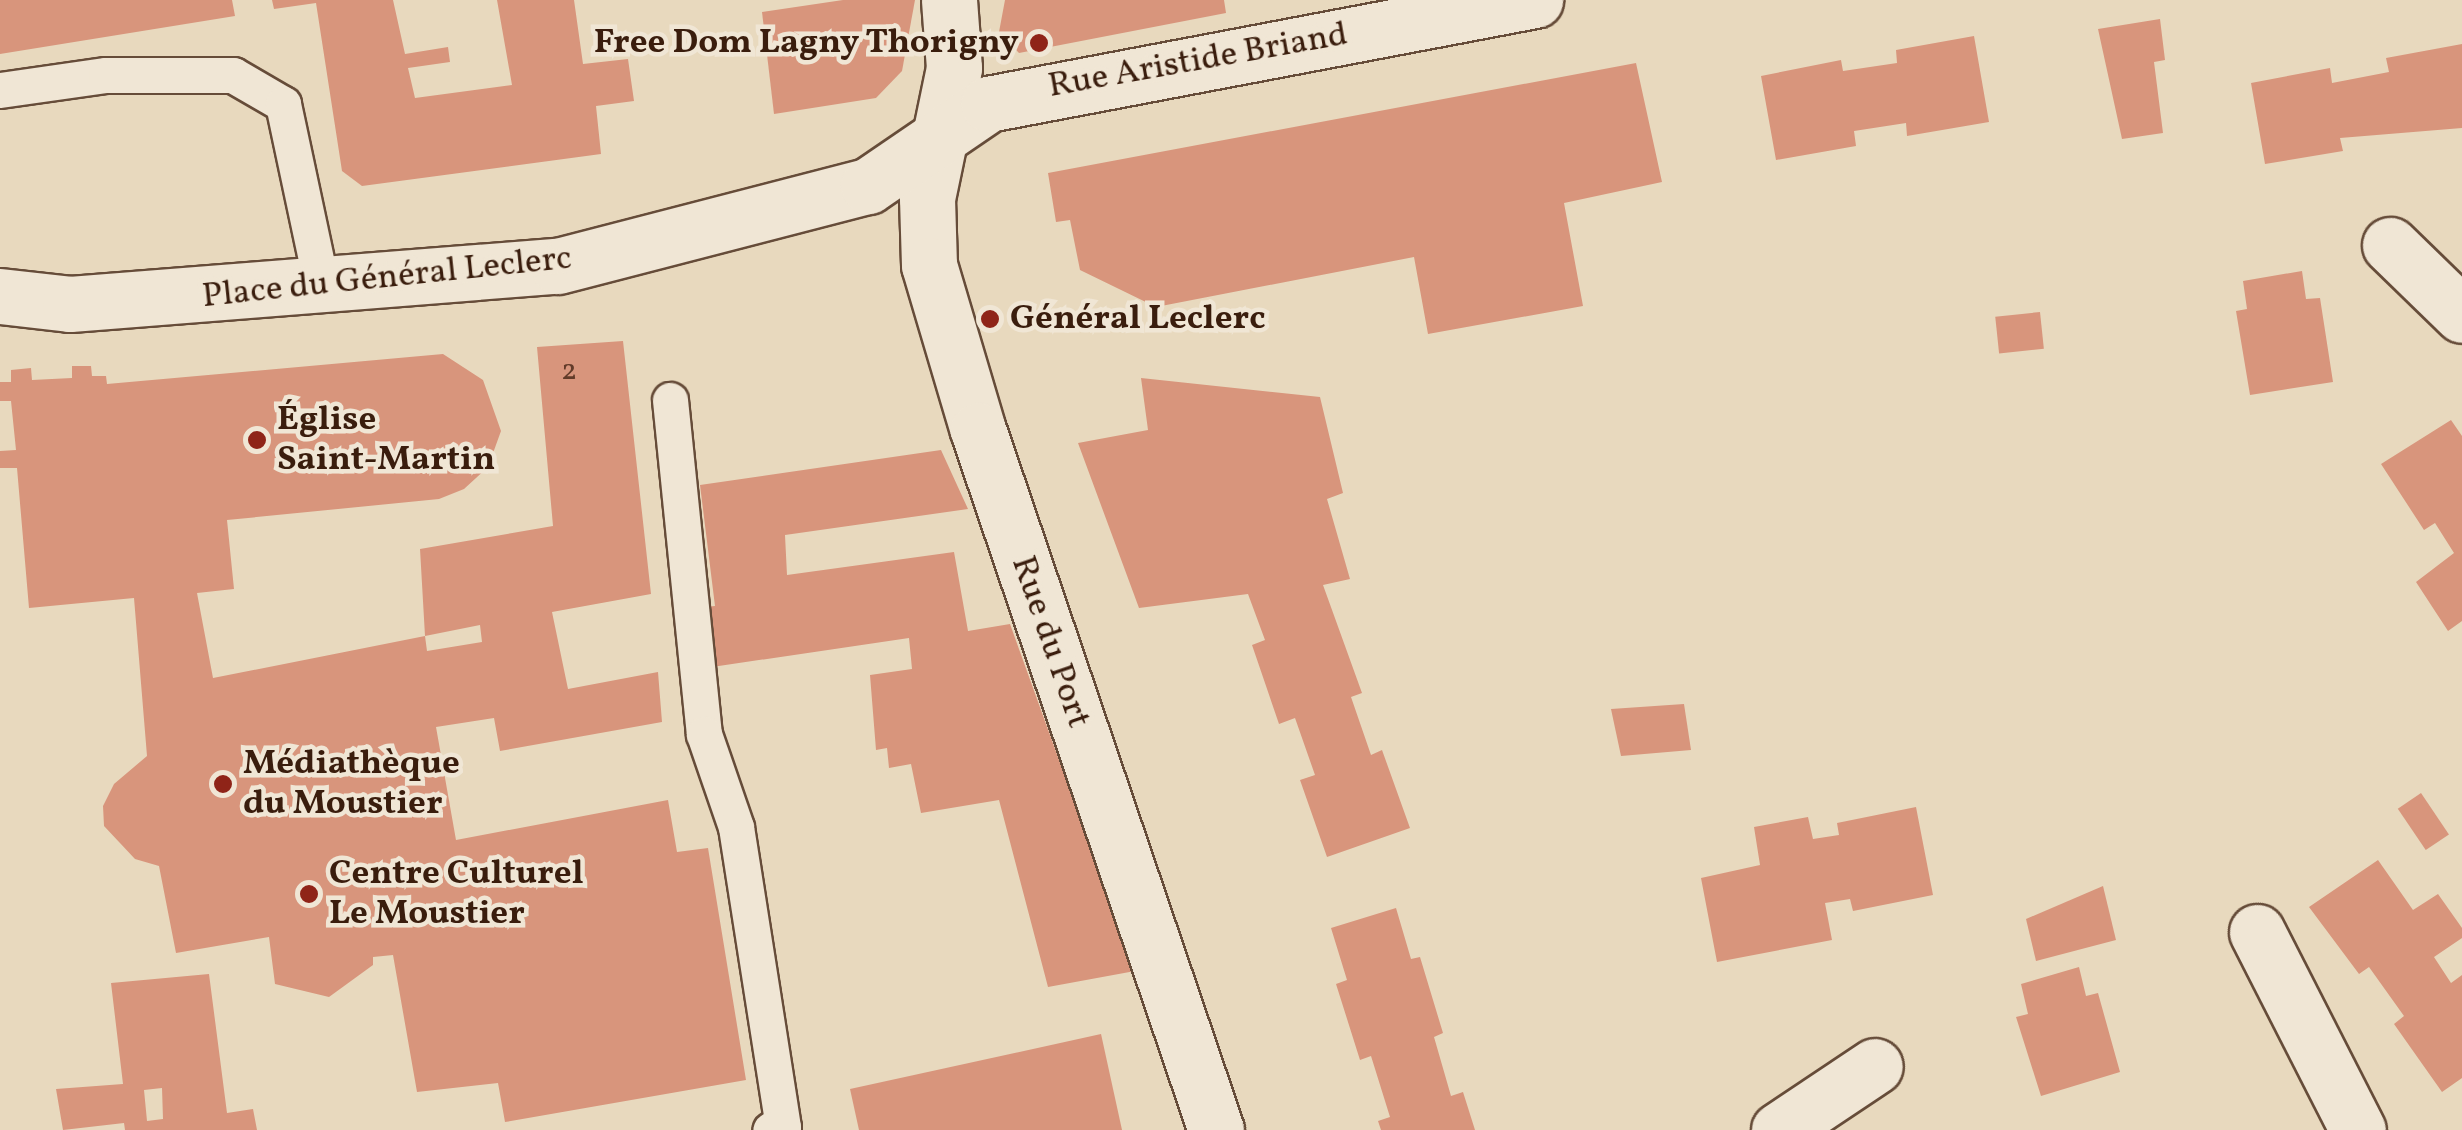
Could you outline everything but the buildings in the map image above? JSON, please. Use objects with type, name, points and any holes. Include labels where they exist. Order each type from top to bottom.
[{"type":"street","name":"Rue du Port","points":[[949,0],[954,68],[935,146],[928,198],[929,265],[978,430],[1216,1130]]},
{"type":"street","name":"Rue Aristide Briand","points":[[935,146],[988,104],[1042,89],[1535,0]]},
{"type":"street","name":"Place du Général Leclerc","points":[[0,296],[70,304],[558,266],[868,186],[935,146]]},
{"type":"street","points":[[2390,245],[2462,315]]},
{"type":"street","points":[[2256,932],[2358,1130]]},
{"type":"street","points":[[1779,1130],[1876,1066]]},
{"type":"lane","points":[[0,90],[106,75],[234,75],[283,104],[322,287]]},
{"type":"lane","points":[[670,400],[704,734],[736,827],[783,1127],[770,1130]]},
{"type":"place","name":"Free Dom Lagny Thorigny","points":[[1039,43]]},
{"type":"place","name":"Général Leclerc","points":[[990,319]]},
{"type":"place","name":"Église Saint-Martin","points":[[257,440]]},
{"type":"place","name":"Médiathèque du Moustier","points":[[223,784]]},
{"type":"place","name":"Centre Culturel Le Moustier","points":[[309,894]]}]
